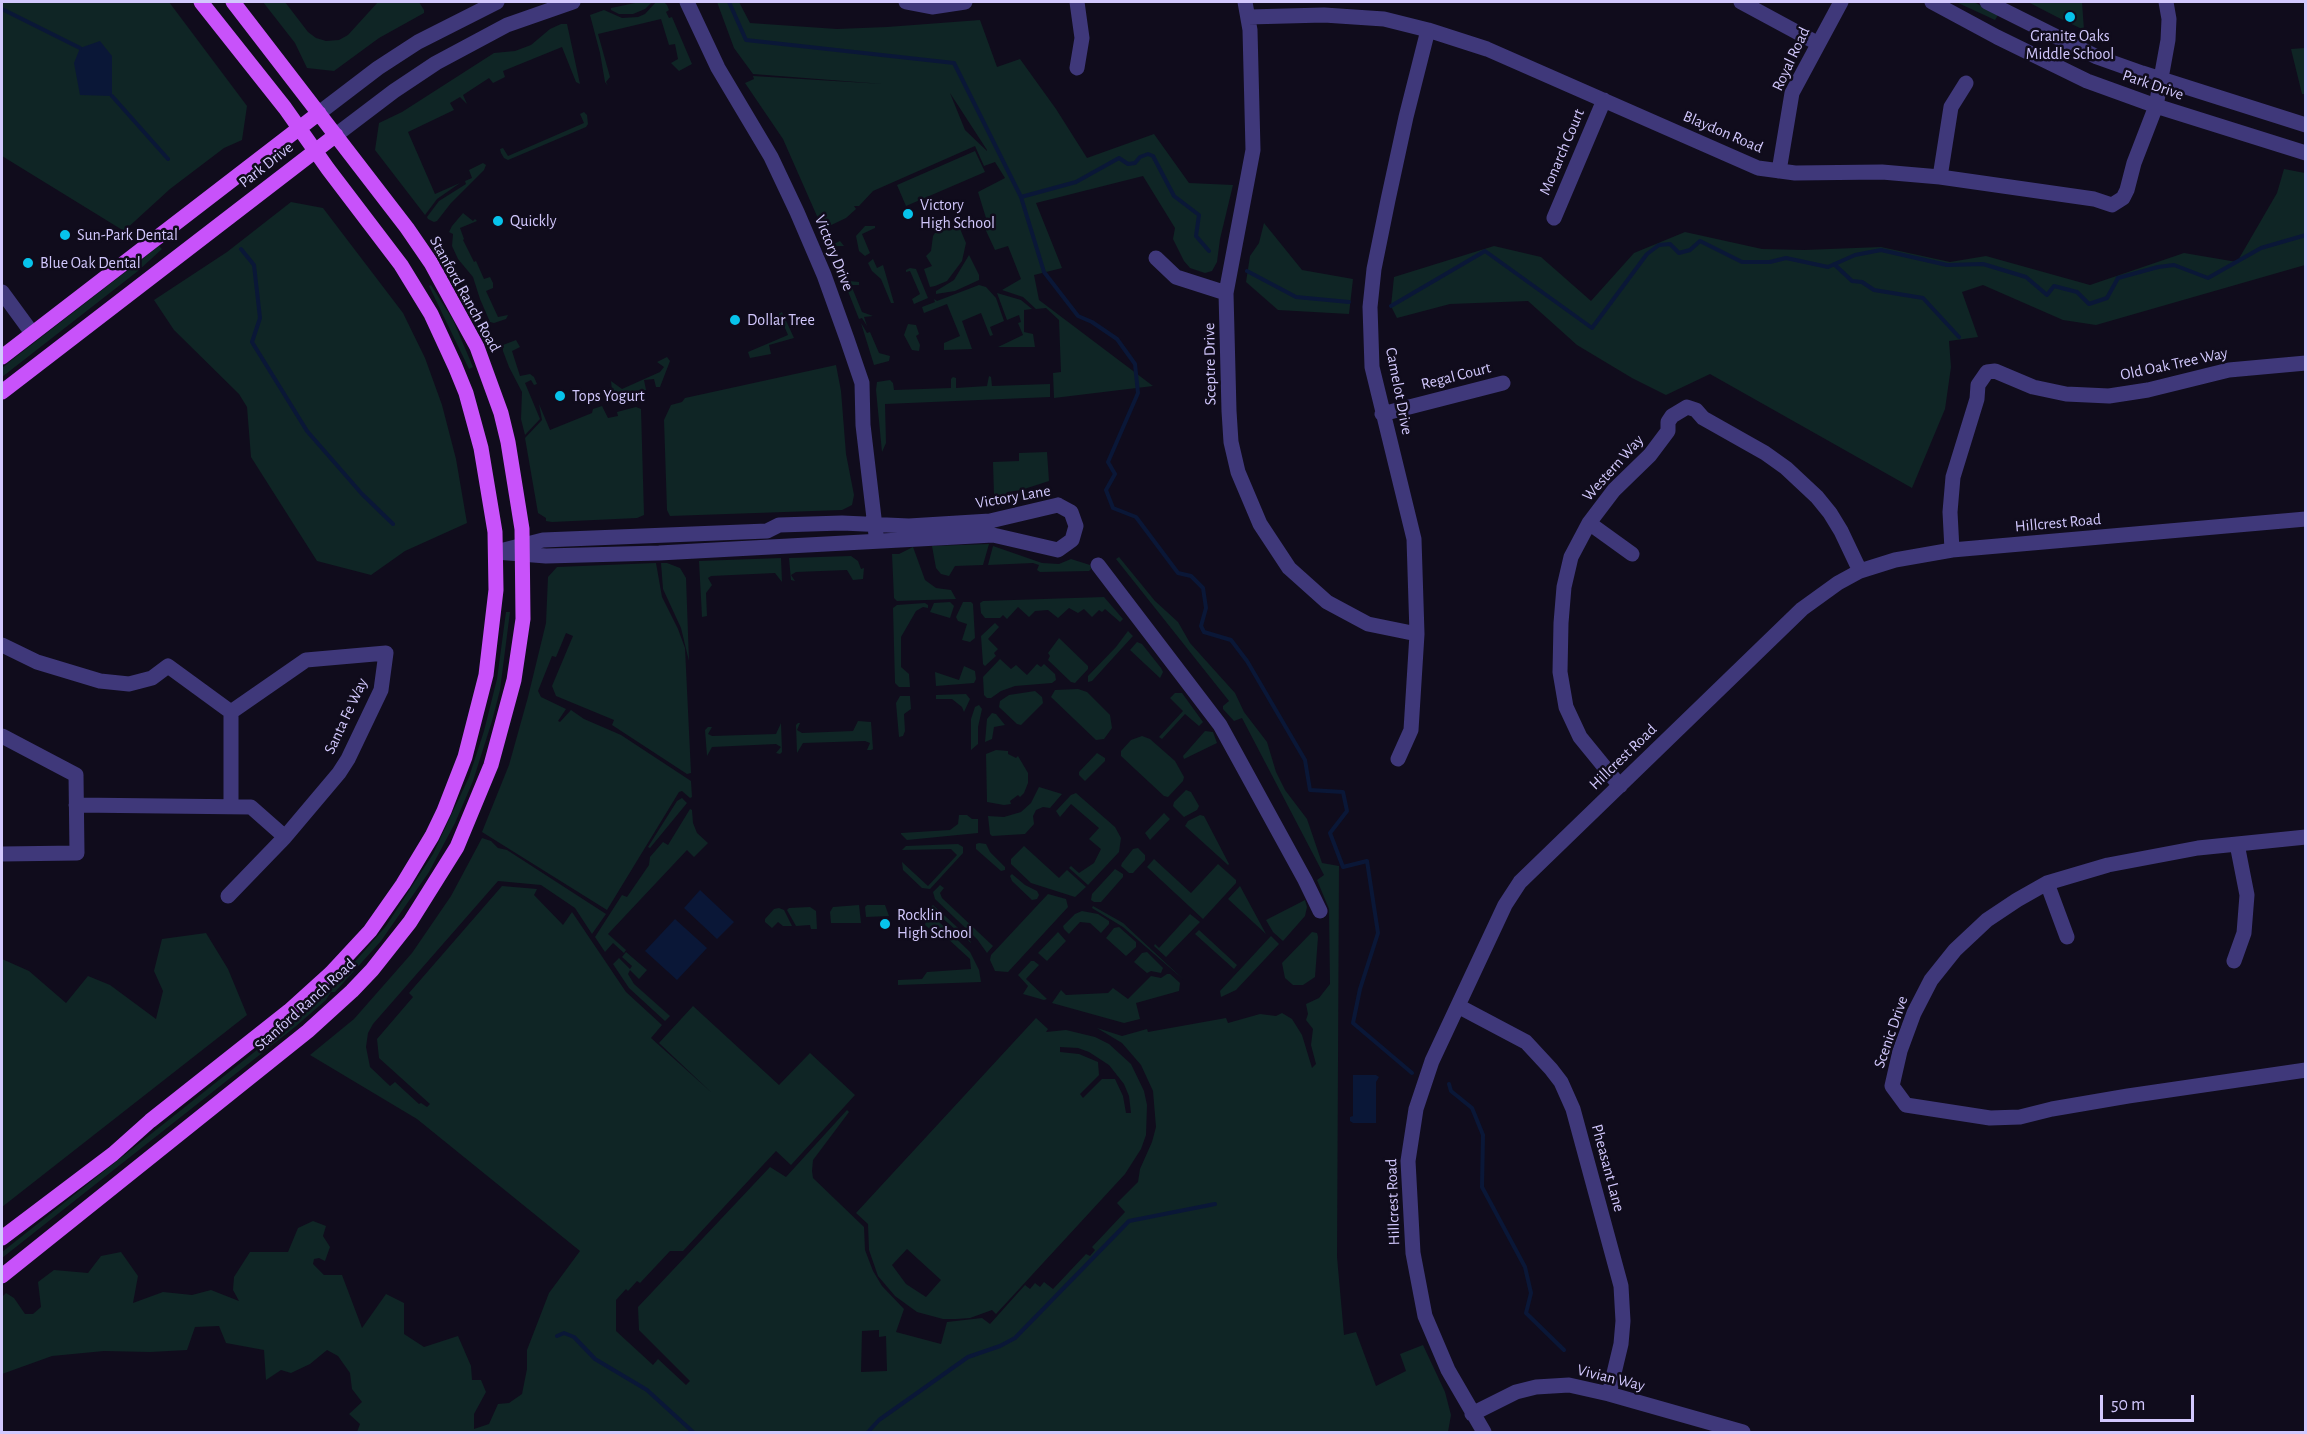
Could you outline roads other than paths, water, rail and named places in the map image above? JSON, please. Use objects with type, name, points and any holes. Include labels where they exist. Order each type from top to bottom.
[{"type":"main road","name":"Stanford Ranch Road","points":[[2,1238],[113,1154],[150,1121],[289,1011],[351,952],[387,908],[432,836],[455,784],[481,703],[496,590],[496,552],[487,476],[466,393],[431,314],[401,265],[300,129],[201,2]]},
{"type":"main road","name":"Stanford Ranch Road","points":[[2,1276],[308,1031],[352,992],[410,922],[457,848],[491,765],[508,709],[523,619],[524,550],[519,500],[508,442],[501,413],[477,346],[431,263],[407,228],[233,2]]},
{"type":"main road","name":"Park Drive","points":[[2,357],[319,113]]},
{"type":"main road","name":"Park Drive","points":[[2,392],[336,135]]},
{"type":"street","name":"Park Drive","points":[[319,113],[378,68],[418,42],[497,2]]},
{"type":"street","name":"Park Drive","points":[[336,135],[436,63],[507,25],[573,2]]},
{"type":"street","name":"Victory Drive","points":[[687,2],[718,68],[771,157],[824,275],[848,339],[862,383],[863,425],[876,524],[876,541]]},
{"type":"street","points":[[906,2],[932,7],[965,2]]},
{"type":"street","points":[[1077,2],[1082,38],[1077,68]]},
{"type":"street","points":[[1741,2],[1817,44]]},
{"type":"street","name":"Royal Road","points":[[1779,171],[1792,93],[1841,2]]},
{"type":"street","name":"Park Drive","points":[[1932,2],[2087,81],[2158,93],[2306,125]]},
{"type":"street","name":"Park Drive","points":[[1987,2],[2097,57],[2158,93],[2306,153]]},
{"type":"street","points":[[2158,93],[2169,19],[2166,2]]},
{"type":"street","name":"Blaydon Road","points":[[1247,9],[1384,19],[1428,30],[1487,49],[1758,168],[1779,171],[1882,172],[1940,177],[2094,199],[2112,206],[2123,198],[2127,190],[2158,93]]},
{"type":"street","name":"Sceptre Drive","points":[[1247,9],[1254,116],[1253,150],[1226,293],[1228,411],[1231,442],[1238,472],[1260,524],[1289,568],[1327,602],[1368,624],[1417,634]]},
{"type":"street","name":"Camelot Drive","points":[[1398,759],[1411,730],[1417,634],[1414,539],[1382,414],[1372,357],[1370,307],[1374,269],[1406,117],[1428,30]]},
{"type":"street","points":[[1940,177],[1952,107],[1966,82]]},
{"type":"street","name":"Monarch Court","points":[[1554,218],[1604,100]]},
{"type":"street","points":[[1156,258],[1176,277],[1226,293]]},
{"type":"street","points":[[2,292],[32,333]]},
{"type":"street","name":"Old Oak Tree Way","points":[[1952,550],[1950,512],[1953,477],[1977,399],[1978,385],[1987,372],[1995,371],[2034,387],[2066,394],[2109,396],[2148,390],[2229,370],[2306,363]]},
{"type":"street","name":"Regal Court","points":[[1382,414],[1503,383]]},
{"type":"street","name":"Western Way","points":[[1620,786],[1580,737],[1566,707],[1562,690],[1561,623],[1564,587],[1571,557],[1588,523],[1614,490],[1650,455],[1668,431],[1668,422],[1672,416],[1687,407],[1696,410],[1704,418],[1765,453],[1802,482],[1830,513],[1860,572]]},
{"type":"street","name":"Victory Lane","points":[[496,552],[524,550],[658,553],[993,536],[1058,550],[1072,540],[1076,526],[1071,512],[1058,505],[990,521],[909,526],[842,523],[778,525],[767,531],[543,540],[524,550]]},
{"type":"street","name":"Hillcrest Road","points":[[1484,1432],[1472,1414],[1435,1343],[1420,1296],[1413,1252],[1408,1169],[1416,1109],[1432,1061],[1505,904],[1520,882],[1802,609],[1860,572],[1895,560],[1952,550],[2306,519]]},
{"type":"street","points":[[1588,523],[1632,554]]},
{"type":"street","points":[[1098,565],[1220,725],[1320,911]]},
{"type":"street","points":[[2,645],[37,662],[100,681],[129,684],[152,678],[168,666],[231,712],[231,807]]},
{"type":"street","name":"Santa Fe Way","points":[[231,712],[306,660],[386,653],[381,690],[348,759],[285,837]]},
{"type":"street","points":[[2,736],[76,775],[77,853],[2,855]]},
{"type":"street","points":[[76,805],[251,807],[285,837],[228,896]]},
{"type":"street","name":"Scenic Drive","points":[[2306,837],[2198,848],[2108,865],[2047,883],[1987,920],[1955,950],[1931,980],[1900,1051],[1892,1086],[1906,1104],[1990,1118],[2020,1117],[2052,1109],[2306,1070]]},
{"type":"street","points":[[2234,961],[2244,933],[2247,895],[2237,844]]},
{"type":"street","points":[[2047,883],[2067,937]]},
{"type":"street","name":"Pheasant Lane","points":[[1458,1006],[1526,1042],[1561,1082],[1573,1108],[1621,1286],[1622,1332],[1609,1394]]},
{"type":"street","name":"Vivian Way","points":[[1472,1414],[1516,1392],[1536,1387],[1569,1385],[1743,1432]]},
{"type":"water","points":[[100,41],[112,56],[112,96],[80,95],[74,63],[80,48]]},
{"type":"water","points":[[700,890],[734,922],[717,939],[684,908]]},
{"type":"water","points":[[675,919],[707,948],[677,980],[645,951]]},
{"type":"water","points":[[1353,1075],[1379,1077],[1376,1082],[1376,1123],[1350,1121],[1350,1117],[1353,1116]]},
{"type":"waterway","points":[[729,2],[746,40],[954,63],[1021,197],[1044,272],[1078,316],[1092,322],[1117,339],[1135,364],[1138,393],[1108,462],[1115,474],[1106,490],[1113,508],[1136,517],[1178,573],[1191,576],[1203,588],[1206,608],[1201,626],[1204,632],[1231,640],[1247,661],[1305,760],[1310,790],[1343,792],[1347,811],[1330,833],[1343,867],[1367,861],[1378,933],[1360,989],[1353,1023],[1412,1073]]},
{"type":"waterway","points":[[2,9],[80,48]]},
{"type":"waterway","points":[[112,96],[168,159]]},
{"type":"waterway","points":[[1021,197],[1076,182],[1119,158],[1128,164],[1135,163],[1140,157],[1148,154],[1153,156],[1174,196],[1199,215],[1196,236],[1209,251]]},
{"type":"waterway","points":[[1391,306],[1485,251],[1592,328],[1647,254],[1659,245],[1670,244],[1679,253],[1690,250],[1700,241],[1742,262],[1770,262],[1786,258],[1828,267],[1855,255],[1881,250],[1947,265],[1983,264],[2026,277],[2047,295],[2054,286],[2077,292],[2089,304],[2107,298],[2118,278],[2174,265],[2208,278],[2261,248],[2306,235]]},
{"type":"waterway","points":[[241,249],[254,265],[260,318],[252,342],[307,431],[362,494],[393,524]]},
{"type":"waterway","points":[[1834,264],[1852,281],[1862,282],[1874,290],[1923,298],[1959,337]]},
{"type":"waterway","points":[[1247,271],[1296,297],[1349,302]]},
{"type":"waterway","points":[[1449,1084],[1451,1091],[1472,1108],[1483,1135],[1482,1187],[1525,1267],[1531,1293],[1526,1313],[1564,1350]]},
{"type":"waterway","points":[[868,1432],[879,1420],[968,1357],[1015,1338],[1129,1221],[1215,1204]]},
{"type":"waterway","points":[[557,1336],[564,1333],[574,1337],[595,1359],[647,1390],[693,1432]]},
{"type":"place","name":"Granite Oaks Middle School","points":[[2070,17]]},
{"type":"place","name":"Victory High School","points":[[908,214]]},
{"type":"place","name":"Quickly","points":[[498,221]]},
{"type":"place","name":"Sun-Park Dental","points":[[65,235]]},
{"type":"place","name":"Blue Oak Dental","points":[[28,263]]},
{"type":"place","name":"Dollar Tree","points":[[735,320]]},
{"type":"place","name":"Tops Yogurt","points":[[560,396]]},
{"type":"place","name":"Rocklin High School","points":[[885,924]]}]
